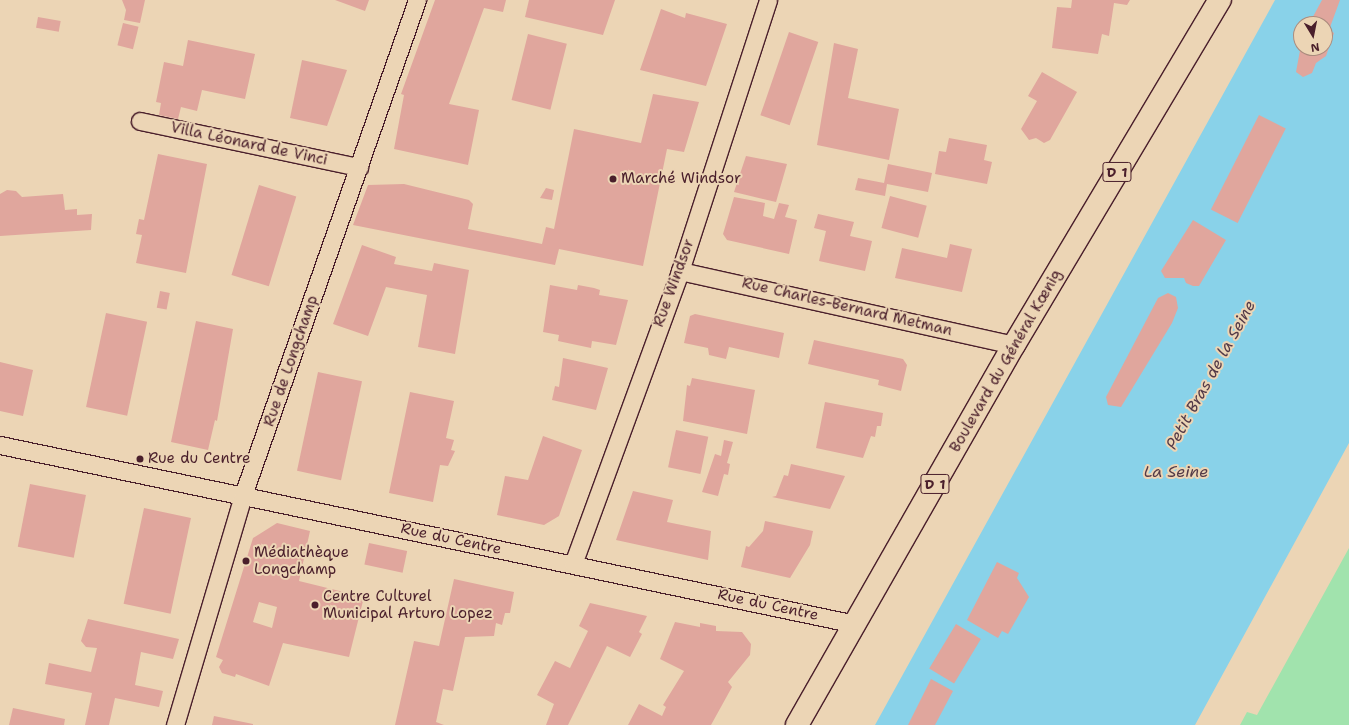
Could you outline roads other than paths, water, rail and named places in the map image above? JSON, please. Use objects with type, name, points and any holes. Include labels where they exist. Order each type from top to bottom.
[{"type":"main road","name":"Boulevard du Général Kœnig","points":[[797,725],[1014,345],[1220,0]]},
{"type":"street","name":"Rue de Longchamp","points":[[175,725],[243,495],[359,167],[416,0]]},
{"type":"street","name":"Rue Windsor","points":[[573,564],[680,271],[768,0]]},
{"type":"street","name":"Villa Léonard de Vinci","points":[[140,121],[359,167]]},
{"type":"street","name":"Rue Charles-Bernard Metman","points":[[680,271],[1014,345]]},
{"type":"street","name":"Rue du Centre","points":[[0,444],[855,624]]},
{"type":"water","name":"La Seine","points":[[1275,0],[1349,0],[1349,443],[1195,725],[875,725]]},
{"type":"place","name":"Marché Windsor","points":[[613,179]]},
{"type":"place","name":"Rue du Centre","points":[[140,459]]},
{"type":"place","name":"Médiathèque Longchamp","points":[[246,561]]},
{"type":"place","name":"Centre Culturel Municipal Arturo Lopez","points":[[315,605]]},
{"type":"water label","name":"Petit Bras de la Seine","points":[[1211,375]]}]
